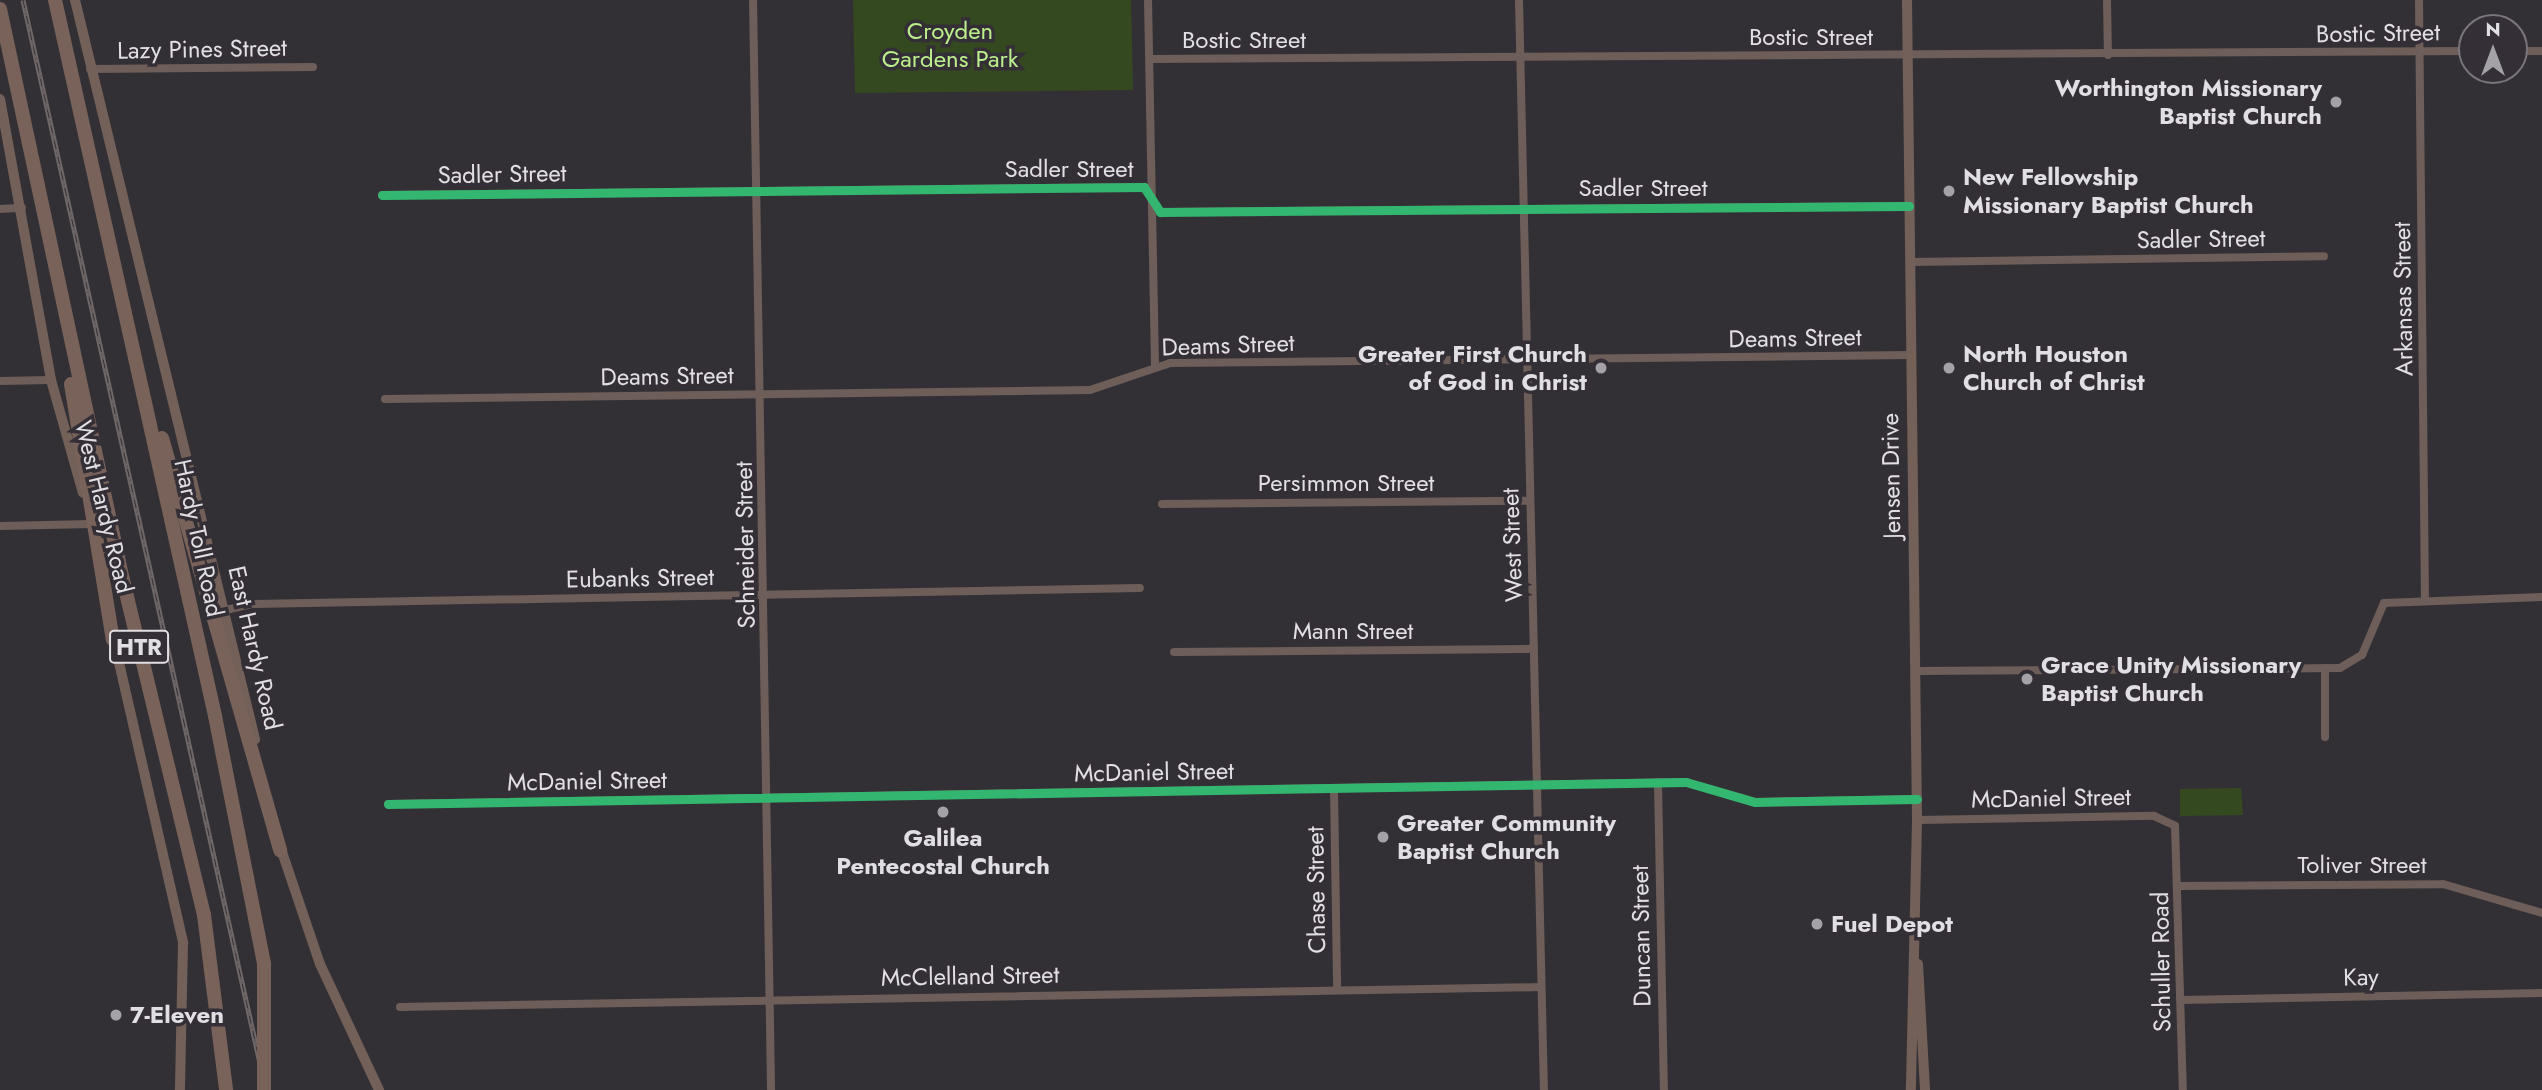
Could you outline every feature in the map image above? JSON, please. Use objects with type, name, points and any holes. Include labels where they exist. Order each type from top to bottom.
[{"type":"highway","name":"Hardy Toll Road","points":[[55,0],[215,716],[264,964],[264,1090]]},
{"type":"highway","name":"HTR","points":[[0,9],[43,214],[204,915],[226,1086]]},
{"type":"highway","points":[[43,214],[113,640]]},
{"type":"highway","points":[[139,370],[176,477],[280,850]]},
{"type":"main road","name":"East Hardy Road","points":[[75,0],[226,610],[280,850],[320,964],[379,1090]]},
{"type":"main road","name":"Jensen Drive","points":[[1907,0],[1917,799],[1916,952],[1910,1028],[1911,1090]]},
{"type":"main road","name":"West Hardy Road","points":[[0,99],[22,208],[51,380],[92,524],[113,640],[183,943],[180,1090]]},
{"type":"main road","name":"Jensen Drive","points":[[1916,952],[1925,1028],[1926,1090]]},
{"type":"main road","points":[[1910,1028],[1925,1028]]},
{"type":"street","name":"Schneider Street","points":[[753,0],[760,191],[771,1090]]},
{"type":"street","points":[[1148,0],[1155,365]]},
{"type":"street","name":"West Street","points":[[1519,0],[1524,360],[1530,501],[1544,1090]]},
{"type":"street","points":[[2107,0],[2108,55]]},
{"type":"street","name":"Arkansas Street","points":[[2419,0],[2425,598]]},
{"type":"street","name":"Bostic Street","points":[[1150,59],[2458,51]]},
{"type":"street","name":"Lazy Pines Street","points":[[90,69],[313,67]]},
{"type":"street","name":"Sadler Street","points":[[383,195],[1144,187],[1160,212],[1909,206]]},
{"type":"street","points":[[0,209],[22,208]]},
{"type":"street","name":"Sadler Street","points":[[1911,262],[2324,256]]},
{"type":"street","name":"Deams Street","points":[[385,399],[1090,390],[1155,365],[1910,355]]},
{"type":"street","points":[[0,381],[51,380]]},
{"type":"street","name":"Persimmon Street","points":[[1162,504],[1530,501]]},
{"type":"street","points":[[0,526],[92,524]]},
{"type":"street","name":"Eubanks Street","points":[[226,610],[252,604],[1140,588]]},
{"type":"street","points":[[1915,671],[2325,668],[2351,664],[2362,655],[2384,603],[2425,598],[2542,597]]},
{"type":"street","name":"Mann Street","points":[[1174,652],[1534,649]]},
{"type":"street","points":[[2325,668],[2325,737]]},
{"type":"street","name":"McDaniel Street","points":[[388,804],[1658,782],[1686,782],[1762,802],[1917,799]]},
{"type":"street","name":"Duncan Street","points":[[1658,782],[1664,1090]]},
{"type":"street","name":"Chase Street","points":[[1334,789],[1336,990]]},
{"type":"street","name":"McDaniel Street","points":[[1917,820],[2154,816],[2170,821],[2177,834]]},
{"type":"street","name":"Schuller Road","points":[[2177,834],[2183,1090]]},
{"type":"street","name":"Toliver Street","points":[[2179,886],[2443,884],[2542,913]]},
{"type":"street","name":"McClelland Street","points":[[400,1007],[770,998],[1541,987]]},
{"type":"street","name":"Kay","points":[[2181,1000],[2542,993]]},
{"type":"green space","name":"Croyden Gardens Park","points":[[853,0],[1131,0],[1133,90],[855,93]]},
{"type":"green space","points":[[2241,788],[2243,815],[2180,816],[2180,789]]},
{"type":"railway","points":[[23,0],[266,1090]]},
{"type":"cycle path","points":[[382,195],[1144,187],[1160,212],[1909,206]]},
{"type":"cycle path","points":[[388,804],[1686,782],[1755,802],[1917,799]]},
{"type":"place","name":"Worthington Missionary Baptist Church","points":[[2336,102]]},
{"type":"place","name":"New Fellowship Missionary Baptist Church","points":[[1949,191]]},
{"type":"place","name":"Greater First Church of God in Christ","points":[[1601,368]]},
{"type":"place","name":"North Houston Church of Christ","points":[[1949,368]]},
{"type":"place","name":"Grace Unity Missionary Baptist Church","points":[[2027,679]]},
{"type":"place","name":"Galilea Pentecostal Church","points":[[943,812]]},
{"type":"place","name":"Greater Community Baptist Church","points":[[1383,837]]},
{"type":"place","name":"Fuel Depot","points":[[1817,924]]},
{"type":"place","name":"7-Eleven","points":[[116,1015]]}]
